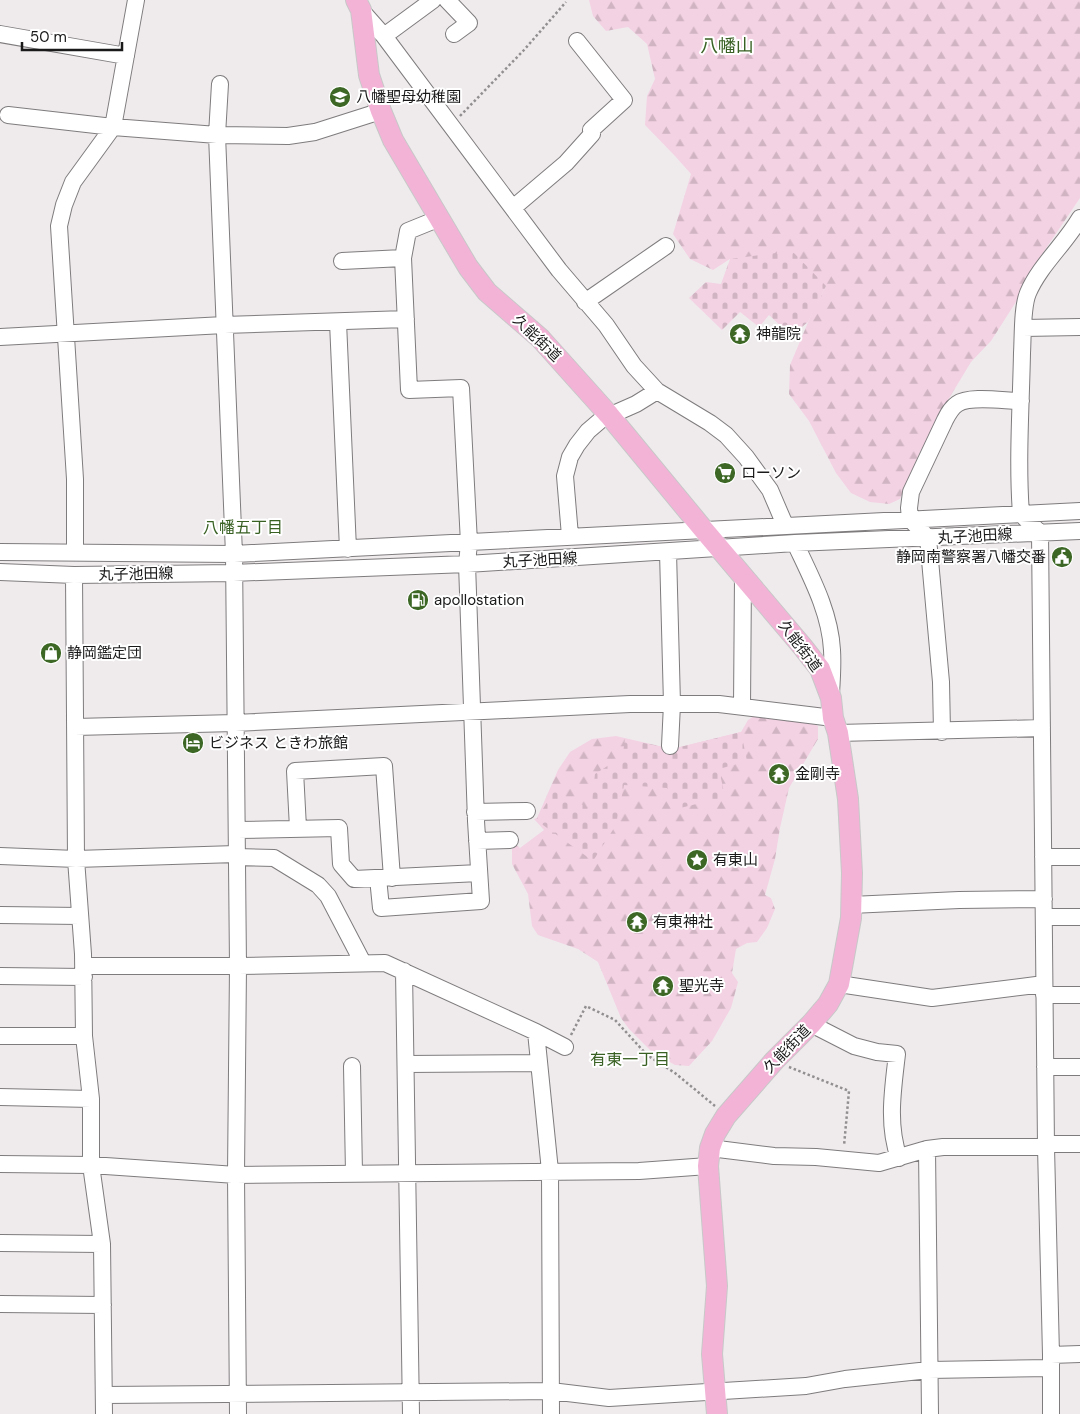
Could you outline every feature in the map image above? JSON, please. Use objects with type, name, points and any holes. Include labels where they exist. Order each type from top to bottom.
[{"type":"main road","name":"久能街道","points":[[359,5],[369,75],[393,140],[468,267],[487,292],[540,338],[609,414],[802,646],[820,669],[834,716],[848,799],[852,874],[849,927],[839,984],[828,1004],[774,1061],[726,1116],[715,1134],[709,1157],[717,1286],[712,1354],[716,1414]]},
{"type":"street","points":[[75,553],[75,480],[60,226],[64,205],[73,182],[113,127],[136,0]]},
{"type":"street","points":[[384,36],[433,0]]},
{"type":"street","points":[[447,0],[469,23],[454,34]]},
{"type":"street","points":[[359,5],[585,302],[606,325],[634,366],[657,392],[710,423],[726,435],[746,457],[770,490],[785,525]]},
{"type":"street","points":[[0,34],[126,56]]},
{"type":"street","points":[[513,208],[566,164],[592,134],[591,130],[624,100],[578,41]]},
{"type":"street","points":[[220,84],[217,134],[234,554],[238,966],[236,1175],[238,1414]]},
{"type":"street","points":[[8,115],[113,127],[217,134],[288,136],[315,132],[381,111]]},
{"type":"street","points":[[298,828],[295,771],[384,766],[385,878],[381,908],[481,901],[475,812],[467,564],[469,542],[461,388],[409,390],[403,258],[408,231],[440,218]]},
{"type":"street","points":[[1051,1414],[1044,989],[1040,533],[1021,514],[1021,401],[1023,328],[1027,295],[1035,278],[1080,218]]},
{"type":"street","points":[[585,302],[666,246]]},
{"type":"street","points":[[342,261],[403,258]]},
{"type":"street","points":[[0,338],[224,325],[406,319]]},
{"type":"street","points":[[338,322],[348,549]]},
{"type":"street","points":[[1023,328],[1080,327]]},
{"type":"street","points":[[570,536],[565,476],[570,457],[588,431],[609,414],[636,404],[657,392]]},
{"type":"street","points":[[942,732],[941,682],[928,538],[910,519],[911,492],[950,411],[956,404],[966,400],[1021,401]]},
{"type":"street","name":"丸子池田線","points":[[0,552],[234,554],[1080,511]]},
{"type":"street","name":"丸子池田線","points":[[0,572],[74,575],[234,574],[467,564],[795,543],[1080,531]]},
{"type":"street","points":[[795,543],[816,587],[826,616],[832,649],[834,716]]},
{"type":"street","points":[[668,552],[672,704],[670,746]]},
{"type":"street","points":[[74,575],[76,858],[84,972],[84,1036],[92,1098],[91,1165],[102,1244],[104,1414]]},
{"type":"street","points":[[742,707],[743,576]]},
{"type":"street","points":[[75,728],[235,723],[630,704],[719,704],[834,716],[942,732],[1042,728]]},
{"type":"street","points":[[475,812],[527,811]]},
{"type":"street","points":[[236,830],[339,828],[341,864],[354,879],[479,874]]},
{"type":"street","points":[[477,841],[510,840]]},
{"type":"street","points":[[0,856],[76,858],[236,856],[274,858],[318,885],[328,896],[363,963]]},
{"type":"street","points":[[1043,857],[1080,857]]},
{"type":"street","points":[[851,905],[959,900],[1044,899]]},
{"type":"street","points":[[0,915],[80,916]]},
{"type":"street","points":[[1044,917],[1080,917]]},
{"type":"street","points":[[0,976],[238,966],[385,963],[565,1047]]},
{"type":"street","points":[[404,971],[411,1414]]},
{"type":"street","points":[[839,984],[932,998],[1044,989],[1080,995]]},
{"type":"street","points":[[811,1024],[854,1046],[877,1052],[897,1054],[892,1100],[894,1144],[899,1158]]},
{"type":"street","points":[[536,1032],[550,1171],[551,1414]]},
{"type":"street","points":[[0,1036],[84,1036]]},
{"type":"street","points":[[406,1064],[538,1063]]},
{"type":"street","points":[[352,1066],[354,1173]]},
{"type":"street","points":[[1045,1068],[1080,1067]]},
{"type":"street","points":[[0,1097],[92,1098]]},
{"type":"street","points":[[0,1164],[91,1165],[236,1175],[639,1171],[709,1157],[774,1156],[879,1163],[927,1149],[943,1147],[1080,1144]]},
{"type":"street","points":[[927,1149],[930,1414]]},
{"type":"street","points":[[0,1242],[102,1244]]},
{"type":"street","points":[[0,1304],[103,1305]]},
{"type":"street","points":[[104,1395],[551,1391],[609,1398],[806,1386],[845,1379],[929,1370],[1051,1361],[1080,1354]]},
{"type":"path","points":[[451,126],[524,50],[566,2]]},
{"type":"path","points":[[565,1047],[586,1006],[615,1020],[647,1056],[690,1084],[726,1116]]},
{"type":"path","points":[[774,1061],[849,1091],[842,1160]]},
{"type":"green space","points":[[589,0],[1080,0],[1080,198],[1030,272],[1021,294],[991,341],[971,362],[942,410],[918,456],[900,499],[889,504],[870,502],[851,493],[836,473],[809,421],[789,394],[790,365],[812,313],[826,286],[730,259],[713,270],[690,259],[673,234],[691,174],[645,125],[647,96],[655,79],[647,44],[628,27],[606,31],[593,16]]},
{"type":"green space","points":[[792,251],[826,286],[808,322],[791,336],[769,315],[759,327],[740,312],[722,330],[689,298],[706,282],[721,284],[730,259]]},
{"type":"green space","points":[[756,715],[809,722],[818,726],[818,739],[789,788],[775,859],[765,895],[771,898],[775,909],[767,928],[757,942],[747,943],[736,949],[732,973],[738,982],[731,1008],[712,1041],[689,1066],[675,1065],[652,1052],[629,1029],[621,1018],[598,962],[578,949],[538,935],[532,926],[528,894],[512,864],[512,841],[520,848],[544,830],[534,819],[537,818],[558,770],[570,752],[592,739],[616,736],[672,749],[741,732],[748,720]]},
{"type":"green space","points":[[741,732],[747,761],[719,769],[725,797],[672,810],[667,788],[624,785],[616,825],[593,861],[536,820],[554,791],[591,809],[595,774],[609,765],[621,767],[625,739],[672,749]]},
{"type":"place","name":"八幡聖母幼稚園","points":[[340,97]]},
{"type":"place","name":"神龍院","points":[[740,334]]},
{"type":"place","name":"ローソン","points":[[725,473]]},
{"type":"place","name":"静岡南警察署八幡交番","points":[[1062,557]]},
{"type":"place","name":"apollostation","points":[[418,600]]},
{"type":"place","name":"静岡鑑定団","points":[[51,653]]},
{"type":"place","name":"ビジネス ときわ旅館","points":[[193,743]]},
{"type":"place","name":"金剛寺","points":[[779,774]]},
{"type":"place","name":"有東山","points":[[697,860]]},
{"type":"place","name":"有東神社","points":[[637,922]]},
{"type":"place","name":"聖光寺","points":[[663,986]]},
{"type":"district","name":"八幡山","points":[[727,46]]},
{"type":"district","name":"八幡五丁目","points":[[243,527]]},
{"type":"district","name":"有東一丁目","points":[[630,1059]]}]
